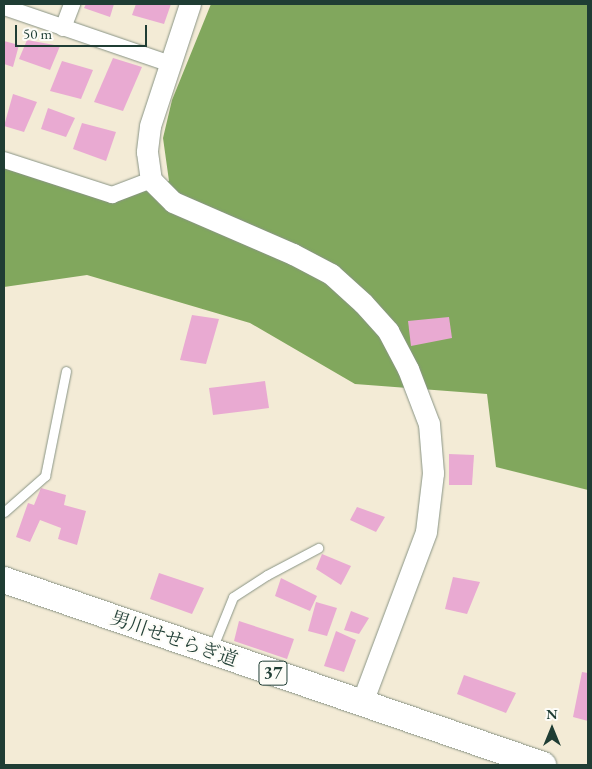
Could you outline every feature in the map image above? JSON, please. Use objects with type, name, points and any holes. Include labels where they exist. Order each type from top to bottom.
[{"type":"main road","name":"男川せせらぎ道","points":[[4,580],[210,653],[362,702],[543,765]]},
{"type":"street","points":[[63,28],[72,4]]},
{"type":"street","points":[[190,4],[168,63],[150,126],[147,152],[151,180],[173,202],[293,254],[331,274],[363,302],[388,331],[408,369],[429,424],[433,473],[426,532],[362,702]]},
{"type":"street","points":[[4,7],[168,63]]},
{"type":"street","points":[[4,160],[112,195],[151,180]]},
{"type":"lane","points":[[4,512],[45,476],[66,371]]},
{"type":"lane","points":[[210,653],[233,597],[266,575],[318,548]]},
{"type":"green space","points":[[211,4],[588,4],[588,490],[496,467],[487,394],[355,384],[250,323],[87,275],[4,287],[4,166],[114,202],[169,181],[163,138],[172,100]]},
{"type":"building","points":[[86,4],[114,4],[110,17],[84,8]]},
{"type":"building","points":[[136,4],[171,4],[164,24],[132,15]]},
{"type":"building","points":[[27,40],[60,46],[50,70],[19,59]]},
{"type":"building","points":[[4,41],[19,45],[13,67],[4,64]]},
{"type":"building","points":[[113,58],[142,67],[123,111],[94,102]]},
{"type":"building","points":[[62,61],[93,70],[81,99],[50,91]]},
{"type":"building","points":[[13,94],[37,102],[24,132],[4,126]]},
{"type":"building","points":[[48,108],[75,118],[66,137],[41,129]]},
{"type":"building","points":[[82,123],[116,132],[106,161],[73,149]]},
{"type":"building","points":[[192,315],[219,319],[206,364],[180,360]]},
{"type":"building","points":[[449,317],[452,338],[411,346],[408,321]]},
{"type":"building","points":[[265,381],[269,408],[213,415],[209,388]]},
{"type":"building","points":[[449,454],[474,455],[472,485],[449,485]]},
{"type":"building","points":[[41,488],[66,495],[64,505],[86,511],[77,545],[58,539],[61,528],[40,520],[30,542],[16,537],[28,503],[34,505]]},
{"type":"building","points":[[357,507],[385,517],[376,532],[350,520]]},
{"type":"building","points":[[322,554],[351,566],[341,585],[316,569]]},
{"type":"building","points":[[159,573],[204,588],[192,614],[150,599]]},
{"type":"building","points":[[453,577],[480,582],[467,614],[445,609]]},
{"type":"building","points":[[281,578],[317,596],[310,611],[275,596]]},
{"type":"building","points":[[316,602],[337,608],[327,636],[308,631]]},
{"type":"building","points":[[351,611],[369,618],[359,634],[344,630]]},
{"type":"building","points":[[239,621],[294,639],[287,659],[234,641]]},
{"type":"building","points":[[336,631],[356,640],[344,672],[324,666]]},
{"type":"building","points":[[582,672],[588,673],[588,721],[573,717]]},
{"type":"building","points":[[464,675],[516,693],[506,713],[457,694]]}]
